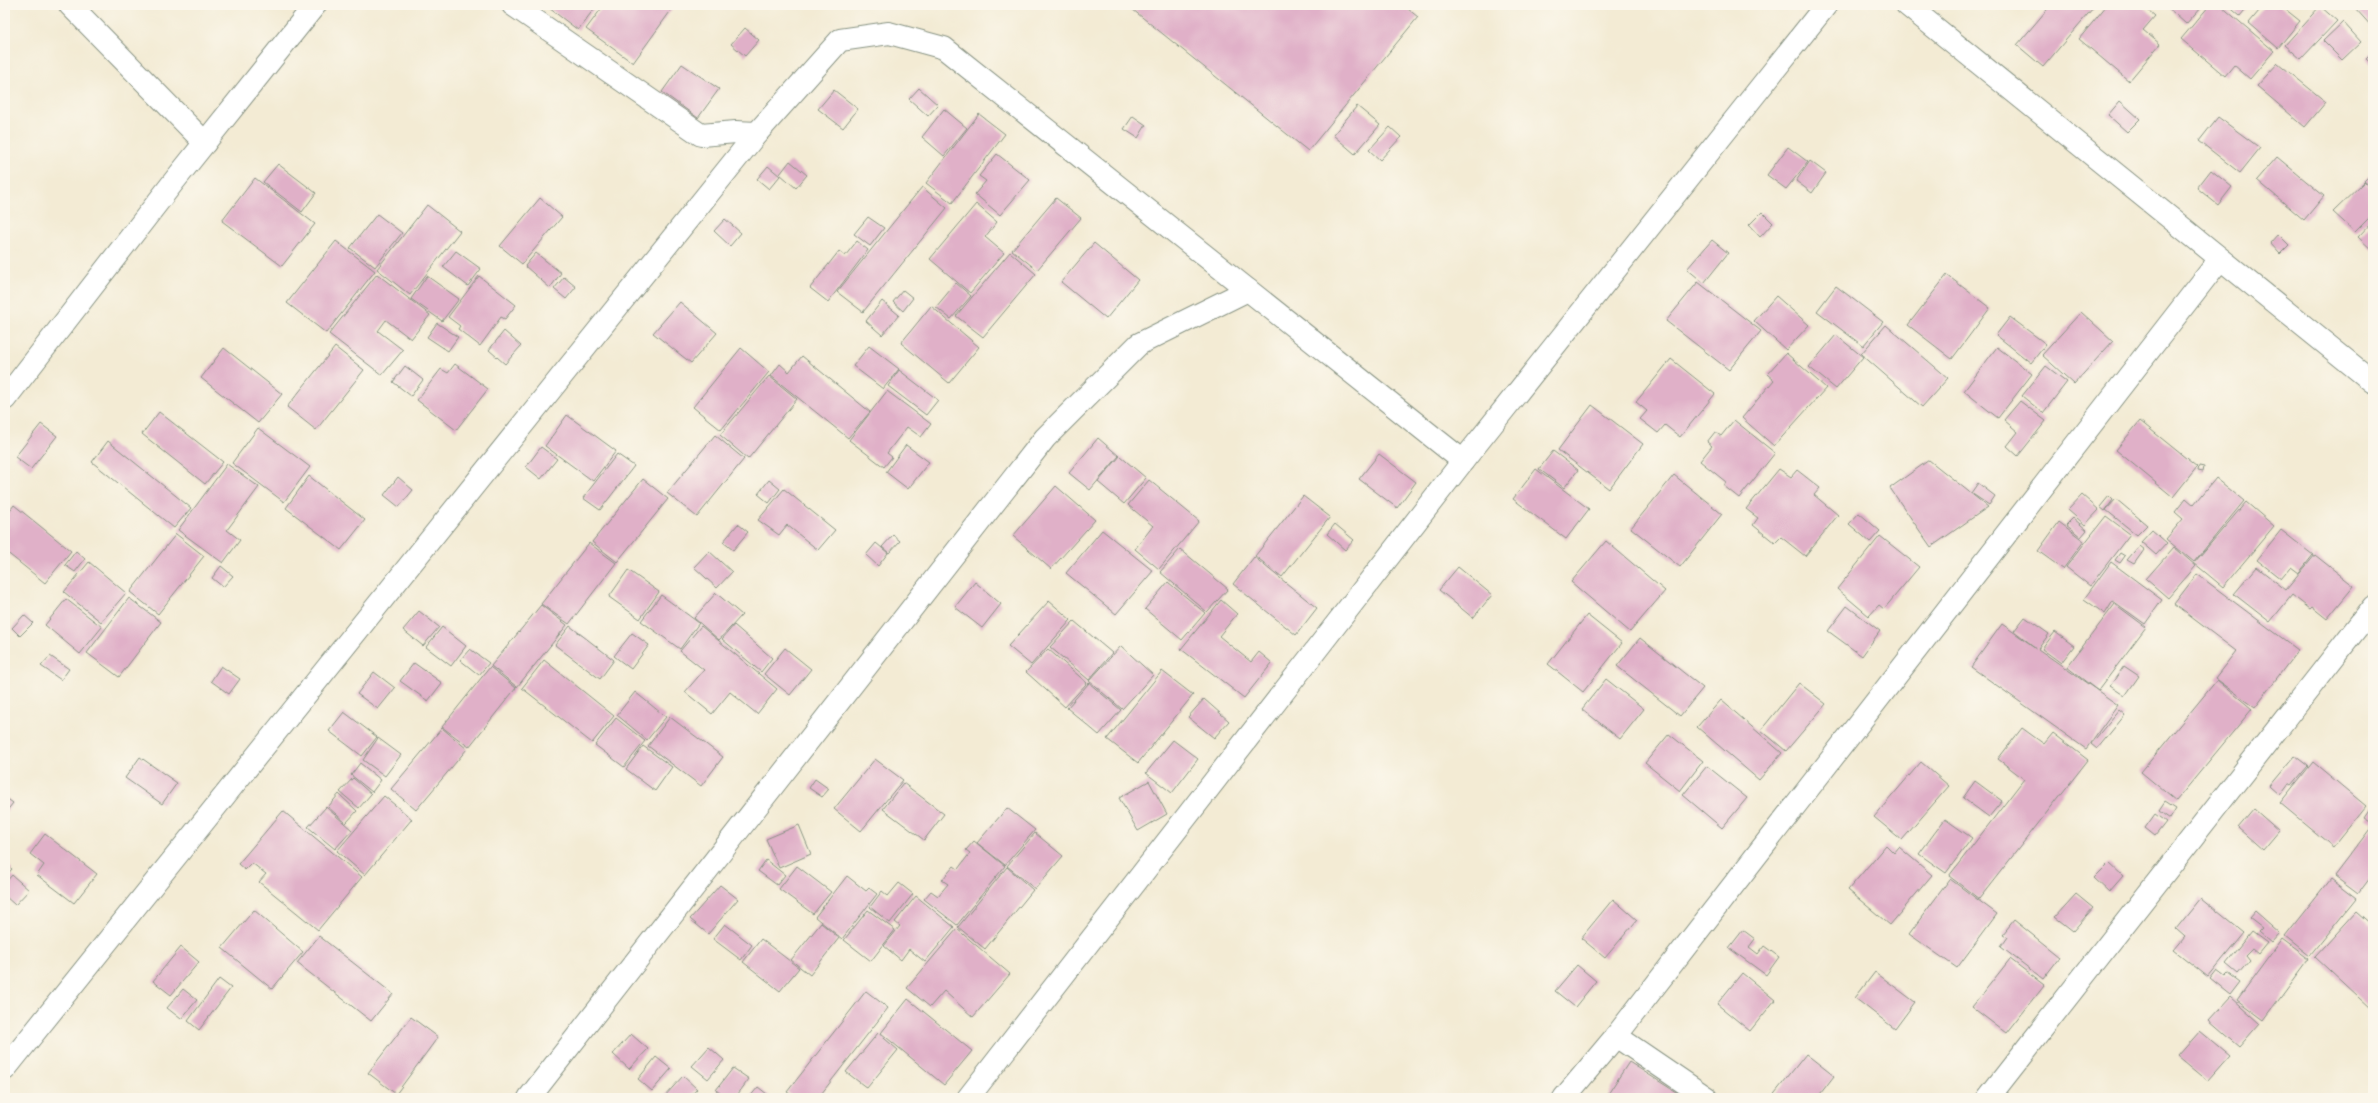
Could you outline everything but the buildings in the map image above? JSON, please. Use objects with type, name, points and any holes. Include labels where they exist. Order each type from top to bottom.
[{"type":"street","points":[[70,5],[205,143]]},
{"type":"street","points":[[5,399],[315,5]]},
{"type":"street","points":[[513,5],[701,135],[736,132],[757,133]]},
{"type":"street","points":[[968,1098],[1463,461],[1826,5]]},
{"type":"street","points":[[1907,5],[2373,382]]},
{"type":"street","points":[[5,1068],[757,133],[840,40],[889,33],[944,48],[1463,461]]},
{"type":"street","points":[[1564,1098],[1616,1036],[2220,258]]},
{"type":"street","points":[[529,1098],[1045,438],[1139,344],[1248,290]]},
{"type":"street","points":[[1988,1098],[2373,607]]},
{"type":"street","points":[[1616,1036],[1707,1098]]}]
